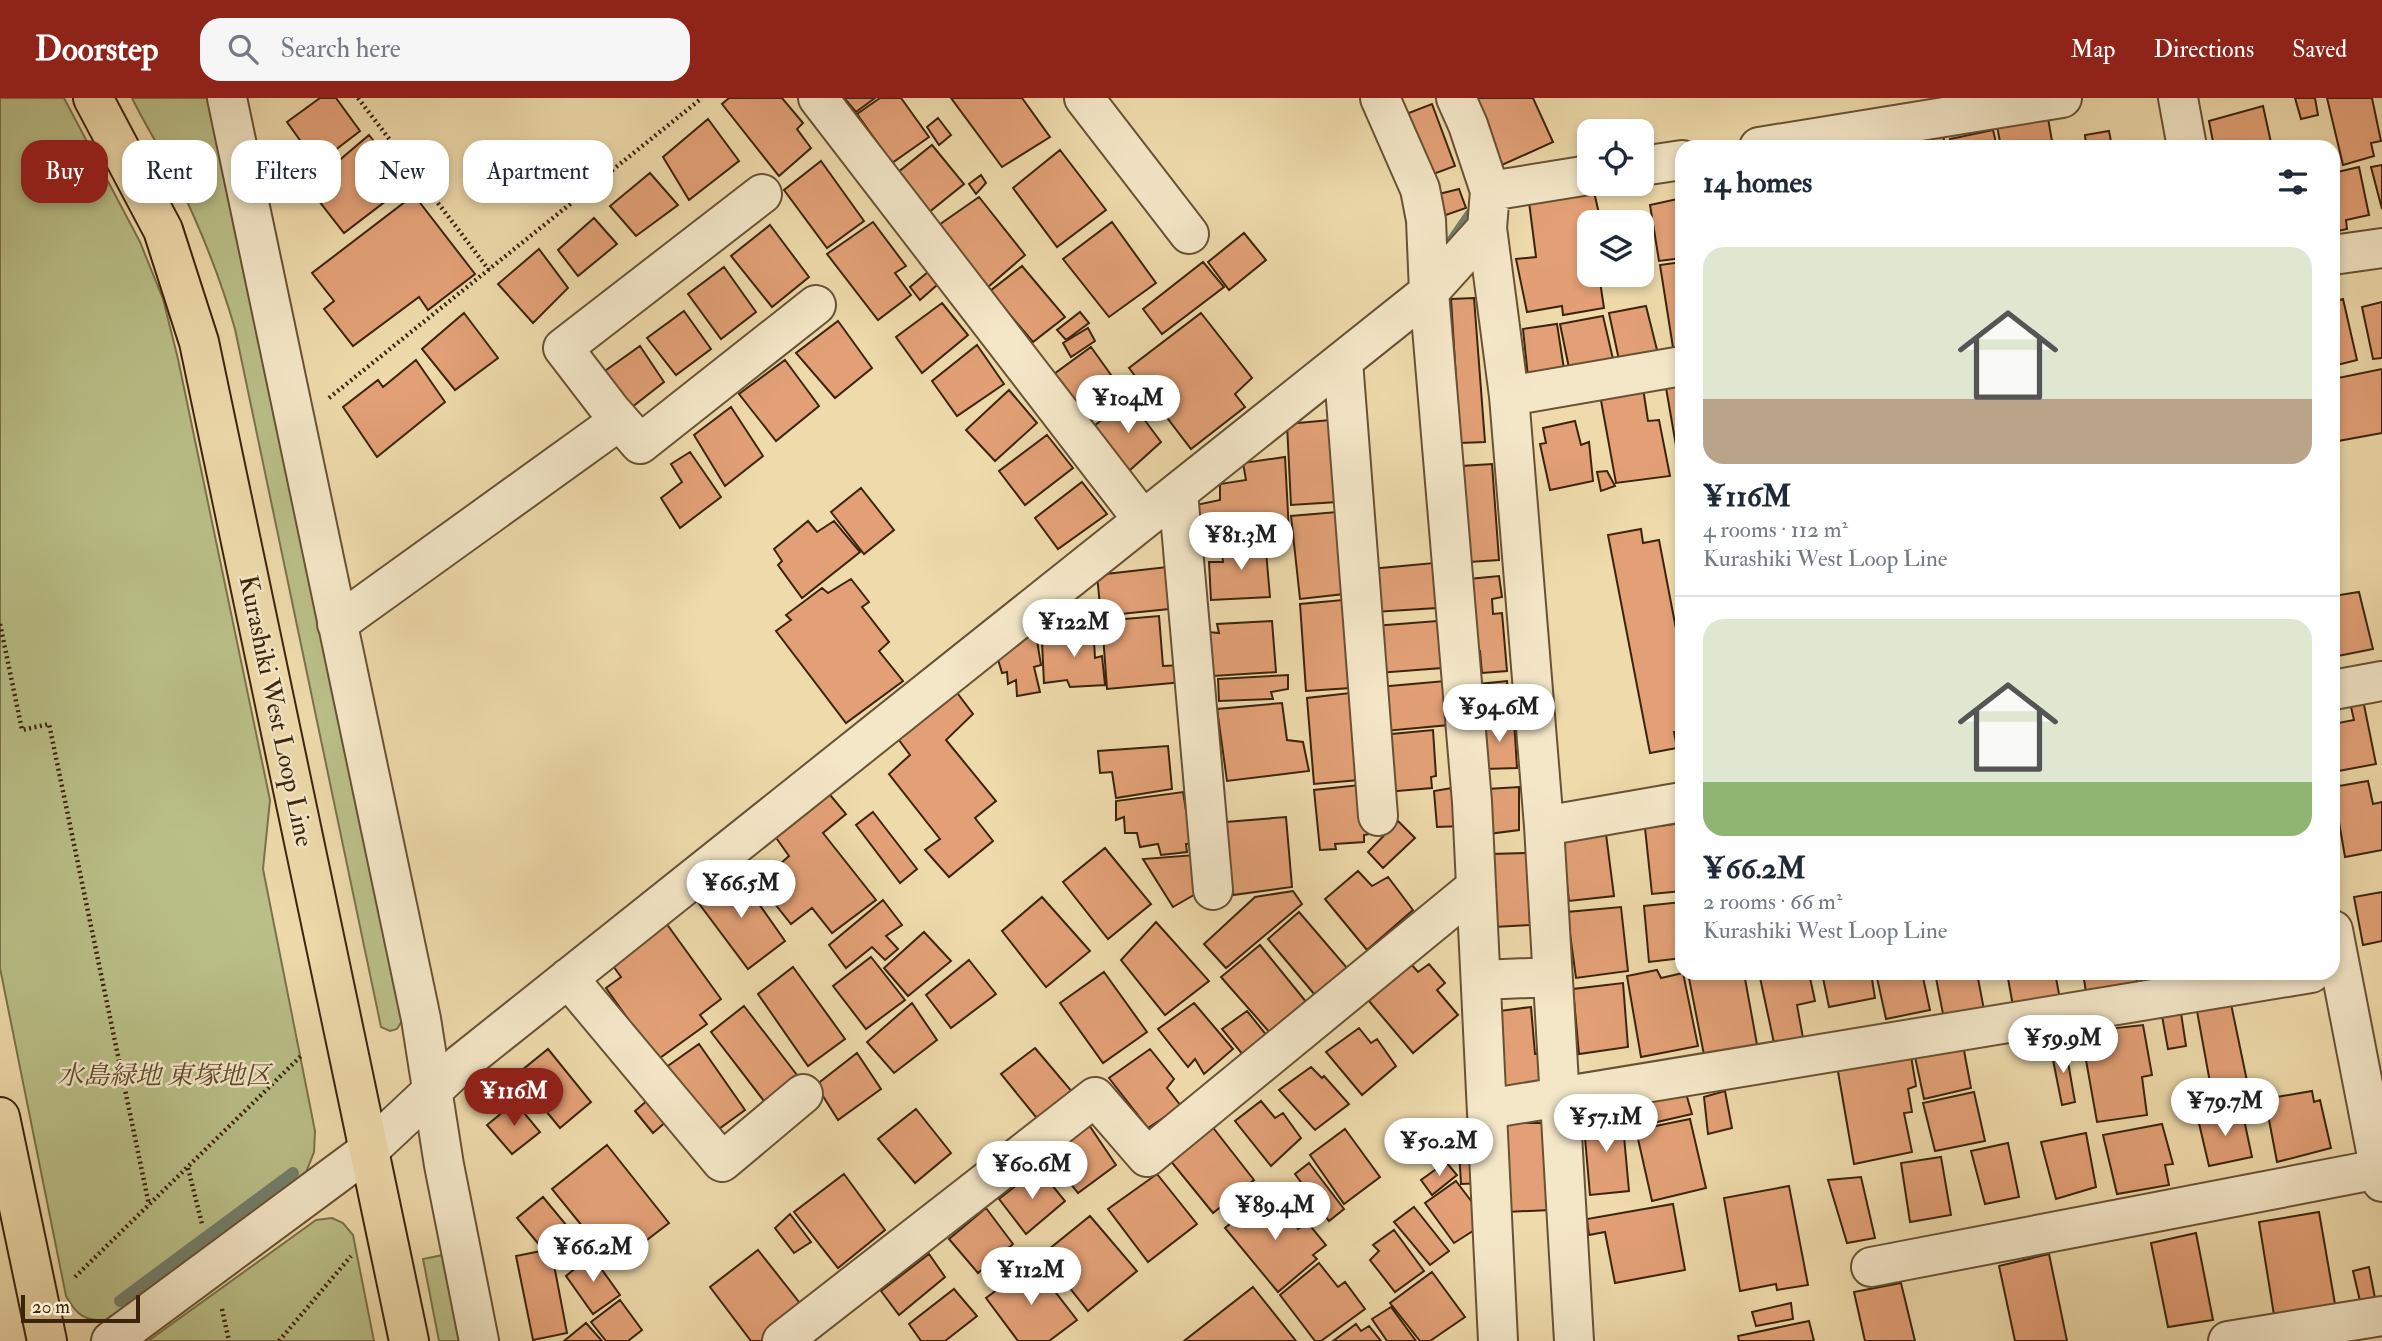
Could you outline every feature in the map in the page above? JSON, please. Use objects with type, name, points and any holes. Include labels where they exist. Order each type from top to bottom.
[{"type":"main road","name":"Kurashiki West Loop Line","points":[[93,98],[163,230],[199,342],[409,1341]]},
{"type":"main road","points":[[0,1117],[47,1341]]},
{"type":"street","points":[[227,98],[421,1019],[446,1179],[479,1341]]},
{"type":"street","points":[[818,98],[1143,520]]},
{"type":"street","points":[[1084,98],[1189,234]]},
{"type":"street","points":[[1380,98],[1420,189],[1426,220],[1429,292],[1472,803],[1498,1341]]},
{"type":"street","points":[[1456,98],[1468,125],[1489,209],[1509,396],[1544,826],[1574,1341]]},
{"type":"street","points":[[1802,140],[2062,98]]},
{"type":"street","points":[[2178,98],[2186,140]]},
{"type":"street","points":[[1654,164],[1675,161]]},
{"type":"street","points":[[111,1341],[369,1150],[462,1063],[1429,292],[1489,209],[1577,179]]},
{"type":"street","points":[[337,624],[619,421],[563,348],[762,194]]},
{"type":"street","points":[[2340,254],[2382,248]]},
{"type":"street","points":[[614,414],[640,444],[816,305]]},
{"type":"street","points":[[1343,361],[1378,816]]},
{"type":"street","points":[[1509,396],[1675,367]]},
{"type":"street","points":[[1178,492],[1213,890]]},
{"type":"street","points":[[2340,689],[2382,681]]},
{"type":"street","points":[[1544,826],[1675,803]]},
{"type":"street","points":[[782,1341],[1095,1097],[1147,1157],[1476,887]]},
{"type":"street","points":[[1481,980],[1552,977]]},
{"type":"street","points":[[568,978],[722,1162],[803,1094]]},
{"type":"street","points":[[1487,1109],[2267,980]]},
{"type":"street","points":[[1871,1267],[2381,1176],[2331,980]]},
{"type":"street","points":[[2228,1341],[2382,1316]]},
{"type":"path","points":[[358,98],[489,270]]},
{"type":"path","points":[[321,405],[702,98]]},
{"type":"path","points":[[0,624],[22,730],[49,724],[149,1205]]},
{"type":"path","points":[[73,1278],[301,1056]]},
{"type":"path","points":[[187,1167],[203,1230]]},
{"type":"path","points":[[279,1341],[354,1253]]},
{"type":"path","points":[[221,1306],[229,1341]]},
{"type":"green space","name":"水島緑地 東塚地区","points":[[0,98],[64,98],[86,140],[21,140],[21,203],[108,203],[108,181],[140,242],[163,299],[178,359],[270,800],[263,869],[315,1131],[314,1152],[303,1180],[107,1321],[82,1316],[66,1296],[0,968]]},
{"type":"green space","points":[[132,98],[210,98],[402,1021],[397,1029],[390,1031],[381,1027],[235,329],[216,271],[187,203],[217,203],[217,140],[154,140]]},
{"type":"green space","points":[[332,1218],[343,1223],[353,1235],[374,1341],[148,1341],[316,1220]]},
{"type":"green space","points":[[443,1255],[460,1341],[439,1341],[423,1259]]},
{"type":"building","points":[[320,98],[336,98],[360,131],[341,146],[341,140],[300,140],[287,122]]},
{"type":"building","points":[[729,98],[782,98],[803,123],[797,129],[811,148],[779,176],[722,104]]},
{"type":"building","points":[[846,98],[875,98],[856,112]]},
{"type":"building","points":[[880,98],[901,98],[929,137],[892,163],[857,114]]},
{"type":"building","points":[[951,98],[1022,98],[1050,137],[1002,167]]},
{"type":"building","points":[[1473,98],[1533,98],[1553,142],[1502,165]]},
{"type":"building","points":[[2295,98],[2315,98],[2318,115],[2301,119]]},
{"type":"building","points":[[2327,98],[2372,98],[2381,141],[2371,143],[2374,156],[2343,165],[2340,140],[2337,140]]},
{"type":"building","points":[[1432,104],[1455,166],[1428,176],[1406,114]]},
{"type":"building","points":[[2263,106],[2270,140],[2213,140],[2209,121]]},
{"type":"building","points":[[938,118],[951,135],[939,145],[927,127]]},
{"type":"building","points":[[2048,118],[2052,140],[2000,140],[1997,126]]},
{"type":"building","points":[[708,119],[739,161],[689,200],[663,157]]},
{"type":"building","points":[[1993,130],[1995,140],[1950,140]]},
{"type":"building","points":[[2109,131],[2111,140],[2085,140],[2085,135]]},
{"type":"building","points":[[1943,133],[1944,140],[1901,140]]},
{"type":"building","points":[[932,145],[964,184],[928,213],[897,173]]},
{"type":"building","points":[[355,147],[355,203],[383,203],[344,233],[321,203],[341,203],[341,159]]},
{"type":"building","points":[[1060,150],[1106,210],[1057,247],[1013,188]]},
{"type":"building","points":[[821,161],[864,221],[827,248],[784,190]]},
{"type":"building","points":[[2382,165],[2382,209],[2371,167]]},
{"type":"building","points":[[2359,167],[2369,215],[2346,220],[2347,229],[2340,230],[2340,171]]},
{"type":"building","points":[[650,173],[678,205],[636,236],[610,206]]},
{"type":"building","points":[[981,175],[986,183],[976,194],[969,184]]},
{"type":"building","points":[[1459,189],[1466,208],[1443,216],[1435,195]]},
{"type":"building","points":[[1577,195],[1595,196],[1598,210],[1577,210],[1577,287],[1601,287],[1604,308],[1563,315],[1562,306],[1527,312],[1516,259],[1536,257],[1529,202]]},
{"type":"building","points":[[979,197],[1025,255],[988,287],[936,227]]},
{"type":"building","points":[[1675,200],[1675,259],[1659,261],[1654,210],[1651,210],[1650,205]]},
{"type":"building","points":[[404,203],[420,203],[475,274],[428,310],[419,297],[353,346],[324,309],[334,301],[312,273]]},
{"type":"building","points":[[594,218],[617,244],[578,276],[558,250]]},
{"type":"building","points":[[873,222],[906,266],[895,273],[911,295],[878,320],[827,254]]},
{"type":"building","points":[[1112,222],[1156,283],[1109,317],[1063,259]]},
{"type":"building","points":[[770,225],[809,277],[772,307],[731,256]]},
{"type":"building","points":[[1244,233],[1266,260],[1229,290],[1208,262]]},
{"type":"building","points":[[539,249],[568,288],[533,323],[498,284]]},
{"type":"building","points":[[1203,262],[1224,287],[1162,334],[1143,309]]},
{"type":"building","points":[[1675,263],[1675,354],[1674,354],[1660,265]]},
{"type":"building","points":[[1022,266],[1065,317],[1033,342],[990,291]]},
{"type":"building","points":[[724,267],[756,312],[721,339],[688,294]]},
{"type":"building","points":[[928,272],[937,285],[920,300],[910,287]]},
{"type":"building","points":[[1474,298],[1485,442],[1460,443],[1451,299]]},
{"type":"building","points":[[2343,299],[2357,360],[2340,364],[2340,300]]},
{"type":"building","points":[[2382,302],[2382,358],[2373,359],[2362,307]]},
{"type":"building","points":[[942,303],[968,335],[922,373],[896,337]]},
{"type":"building","points":[[1646,306],[1658,354],[1619,360],[1609,313]]},
{"type":"building","points":[[684,311],[711,349],[676,375],[647,338]]},
{"type":"building","points":[[1080,312],[1089,323],[1066,340],[1057,330]]},
{"type":"building","points":[[464,313],[498,358],[455,390],[422,349]]},
{"type":"building","points":[[1201,313],[1252,378],[1235,394],[1245,407],[1191,449],[1129,368]]},
{"type":"building","points":[[1603,316],[1613,359],[1569,368],[1560,324]]},
{"type":"building","points":[[838,321],[872,368],[835,398],[796,353]]},
{"type":"building","points":[[1557,324],[1564,369],[1528,377],[1523,329]]},
{"type":"building","points":[[1088,328],[1095,341],[1071,357],[1063,343]]},
{"type":"building","points":[[977,345],[1004,384],[957,416],[932,381]]},
{"type":"building","points":[[640,346],[664,382],[627,411],[602,373]]},
{"type":"building","points":[[1091,347],[1124,393],[1090,420],[1054,374]]},
{"type":"building","points":[[416,360],[445,402],[377,457],[343,407],[378,380],[383,387]]},
{"type":"building","points":[[785,360],[819,406],[776,441],[739,394]]},
{"type":"building","points":[[2382,369],[2382,433],[2340,441],[2340,378]]},
{"type":"building","points":[[1675,386],[1675,440],[1666,388]]},
{"type":"building","points":[[1643,388],[1648,421],[1659,420],[1670,476],[1616,483],[1600,395]]},
{"type":"building","points":[[1009,390],[1037,423],[995,461],[966,430]]},
{"type":"building","points":[[1129,399],[1161,442],[1129,471],[1094,426]]},
{"type":"building","points":[[731,407],[763,456],[725,486],[694,435]]},
{"type":"building","points":[[1330,420],[1337,502],[1291,505],[1287,424]]},
{"type":"building","points":[[1575,421],[1581,445],[1589,442],[1593,481],[1550,490],[1540,444],[1546,443],[1543,428]]},
{"type":"building","points":[[1047,435],[1073,468],[1025,505],[999,471]]},
{"type":"building","points":[[690,452],[721,497],[680,528],[661,498],[682,482],[671,464]]},
{"type":"building","points":[[1285,457],[1289,532],[1198,540],[1196,505],[1220,500],[1220,484],[1246,480],[1243,463]]},
{"type":"building","points":[[1492,464],[1499,560],[1469,562],[1461,466]]},
{"type":"building","points":[[1607,471],[1615,486],[1601,491],[1597,472]]},
{"type":"building","points":[[1082,482],[1107,514],[1058,549],[1035,518]]},
{"type":"building","points":[[861,488],[894,530],[864,554],[831,512]]},
{"type":"building","points":[[1337,512],[1344,594],[1300,599],[1291,516]]},
{"type":"building","points":[[808,521],[817,532],[834,521],[860,552],[802,598],[778,565],[782,561],[774,549]]},
{"type":"building","points":[[1641,529],[1643,543],[1659,540],[1675,623],[1675,748],[1650,753],[1608,535]]},
{"type":"building","points":[[1265,540],[1270,597],[1211,600],[1209,562],[1223,562],[1221,544]]},
{"type":"building","points":[[1434,563],[1437,608],[1374,612],[1370,569]]},
{"type":"building","points":[[1176,566],[1179,608],[1101,616],[1097,575]]},
{"type":"building","points":[[1499,576],[1502,597],[1492,599],[1493,614],[1502,613],[1507,671],[1482,673],[1480,651],[1476,651],[1469,579]]},
{"type":"building","points":[[851,579],[869,602],[862,607],[889,642],[879,651],[903,681],[846,723],[776,631],[791,620],[786,615],[822,588],[828,593]]},
{"type":"building","points":[[2359,592],[2373,649],[2340,656],[2340,595]]},
{"type":"building","points":[[1343,600],[1351,688],[1306,691],[1300,604]]},
{"type":"building","points":[[1159,616],[1163,666],[1182,665],[1183,682],[1107,689],[1102,621]]},
{"type":"building","points":[[1272,621],[1276,672],[1213,676],[1209,632],[1219,633],[1217,624]]},
{"type":"building","points":[[1437,621],[1442,668],[1378,673],[1374,626]]},
{"type":"building","points":[[1093,624],[1095,658],[1102,656],[1105,685],[1070,687],[1067,680],[1044,683],[1042,642],[1065,643],[1064,627]]},
{"type":"building","points":[[1035,628],[1041,665],[1034,667],[1040,692],[1017,696],[1016,680],[1008,684],[1007,672],[1002,673],[997,656]]},
{"type":"building","points":[[1288,675],[1288,689],[1271,692],[1273,699],[1219,701],[1218,679]]},
{"type":"building","points":[[1445,681],[1449,725],[1385,731],[1379,687]]},
{"type":"building","points":[[1507,681],[1509,702],[1482,705],[1479,684]]},
{"type":"building","points":[[955,690],[973,714],[946,740],[996,801],[975,818],[993,841],[949,877],[925,850],[940,839],[889,774],[910,755],[896,736]]},
{"type":"building","points":[[1350,693],[1359,780],[1314,784],[1307,698]]},
{"type":"building","points":[[2362,695],[2376,764],[2340,771],[2340,723],[2354,720],[2349,698]]},
{"type":"building","points":[[1282,703],[1287,740],[1303,742],[1309,771],[1227,781],[1217,709]]},
{"type":"building","points":[[1514,719],[1517,768],[1484,769],[1481,720]]},
{"type":"building","points":[[1433,730],[1436,776],[1431,777],[1432,788],[1386,792],[1381,735]]},
{"type":"building","points":[[1168,746],[1172,789],[1116,798],[1112,772],[1100,773],[1098,751]]},
{"type":"building","points":[[2368,781],[2373,804],[2382,802],[2382,850],[2345,857],[2340,828],[2340,786]]},
{"type":"building","points":[[1360,785],[1368,805],[1370,834],[1364,835],[1364,842],[1335,844],[1336,849],[1320,850],[1314,790]]},
{"type":"building","points":[[1458,787],[1461,826],[1437,827],[1434,791]]},
{"type":"building","points":[[1519,787],[1519,830],[1488,834],[1487,789]]},
{"type":"building","points":[[826,790],[846,814],[823,833],[876,900],[832,933],[812,908],[791,924],[771,899],[786,887],[772,871],[789,856],[772,832]]},
{"type":"building","points":[[1183,792],[1186,810],[1193,811],[1194,844],[1186,844],[1187,852],[1161,855],[1158,844],[1140,847],[1137,833],[1125,833],[1124,817],[1116,820],[1116,801]]},
{"type":"building","points":[[873,812],[917,869],[900,883],[856,825]]},
{"type":"building","points":[[1286,817],[1292,887],[1233,895],[1226,822]]},
{"type":"building","points":[[1398,821],[1415,838],[1383,868],[1368,852]]},
{"type":"building","points":[[1675,824],[1675,892],[1652,894],[1645,828]]},
{"type":"building","points":[[1606,834],[1614,896],[1569,901],[1562,840]]},
{"type":"building","points":[[1105,848],[1151,904],[1108,939],[1063,882]]},
{"type":"building","points":[[1527,853],[1530,925],[1494,927],[1490,854]]},
{"type":"building","points":[[1195,855],[1199,892],[1173,907],[1143,859]]},
{"type":"building","points":[[735,870],[785,941],[748,969],[697,901]]},
{"type":"building","points":[[1358,871],[1372,886],[1388,877],[1413,910],[1367,950],[1325,899]]},
{"type":"building","points":[[1293,891],[1302,904],[1226,968],[1204,944],[1255,897]]},
{"type":"building","points":[[2382,892],[2382,941],[2363,945],[2354,897]]},
{"type":"building","points":[[1042,897],[1090,951],[1046,987],[1002,931]]},
{"type":"building","points":[[883,900],[902,925],[886,936],[898,949],[885,960],[872,947],[846,968],[829,945]]},
{"type":"building","points":[[1675,903],[1675,959],[1649,962],[1644,906]]},
{"type":"building","points":[[1621,907],[1628,971],[1576,978],[1567,912]]},
{"type":"building","points":[[1299,912],[1348,969],[1315,995],[1268,939]]},
{"type":"building","points":[[1156,922],[1209,981],[1165,1015],[1121,960]]},
{"type":"building","points":[[666,923],[721,999],[700,1015],[707,1024],[657,1060],[606,988],[621,977],[611,963]]},
{"type":"building","points":[[924,932],[951,961],[908,996],[884,968]]},
{"type":"building","points":[[1260,945],[1307,1003],[1271,1034],[1221,977]]},
{"type":"building","points":[[871,957],[905,1000],[866,1029],[833,986]]},
{"type":"building","points":[[969,960],[996,994],[951,1028],[926,995]]},
{"type":"building","points":[[1411,964],[1418,972],[1429,964],[1445,983],[1437,990],[1458,1015],[1413,1053],[1369,1001]]},
{"type":"building","points":[[793,967],[845,1039],[808,1066],[758,994]]},
{"type":"building","points":[[1657,970],[1661,978],[1675,975],[1675,980],[1684,980],[1698,1046],[1641,1057],[1627,976]]},
{"type":"building","points":[[1104,972],[1147,1032],[1103,1063],[1060,1003]]},
{"type":"building","points":[[1689,980],[1745,980],[1758,1050],[1705,1060]]},
{"type":"building","points":[[1760,980],[1810,980],[1815,1001],[1797,1005],[1803,1038],[1774,1043]]},
{"type":"building","points":[[1823,980],[1872,980],[1875,998],[1829,1007]]},
{"type":"building","points":[[1878,980],[1924,980],[1930,1010],[1886,1019]]},
{"type":"building","points":[[1936,980],[1978,980],[1984,1010],[1944,1019]]},
{"type":"building","points":[[2008,980],[2056,980],[2060,999],[2013,1006]]},
{"type":"building","points":[[2084,980],[2137,982],[2086,992]]},
{"type":"building","points":[[1623,983],[1628,1047],[1579,1054],[1573,989]]},
{"type":"building","points":[[912,1003],[937,1040],[894,1073],[867,1042]]},
{"type":"building","points":[[1194,1003],[1233,1049],[1204,1074],[1195,1059],[1188,1067],[1158,1029]]},
{"type":"building","points":[[2231,1004],[2247,1081],[2211,1088],[2197,1011]]},
{"type":"building","points":[[744,1006],[797,1075],[764,1101],[711,1032]]},
{"type":"building","points":[[1531,1007],[1535,1054],[1543,1053],[1545,1084],[1502,1088],[1498,1038],[1503,1037],[1499,1011]]},
{"type":"building","points":[[1247,1011],[1268,1037],[1243,1055],[1222,1029]]},
{"type":"building","points":[[2181,1013],[2186,1046],[2168,1049],[2162,1016]]},
{"type":"building","points":[[2143,1025],[2152,1075],[2142,1077],[2147,1115],[2097,1122],[2081,1032]]},
{"type":"building","points":[[1359,1028],[1371,1043],[1377,1039],[1396,1066],[1362,1095],[1326,1052]]},
{"type":"building","points":[[699,1044],[745,1110],[712,1134],[665,1068]]},
{"type":"building","points":[[1963,1045],[1971,1088],[1924,1099],[1915,1057]]},
{"type":"building","points":[[2065,1045],[2075,1102],[2062,1105],[2051,1050]]},
{"type":"building","points":[[1035,1048],[1074,1094],[1040,1122],[1001,1074]]},
{"type":"building","points":[[548,1049],[591,1102],[560,1128],[516,1075]]},
{"type":"building","points":[[1150,1049],[1174,1079],[1167,1088],[1181,1106],[1148,1128],[1109,1078]]},
{"type":"building","points":[[857,1053],[881,1089],[838,1120],[816,1085]]},
{"type":"building","points":[[1911,1056],[1916,1086],[1908,1089],[1912,1112],[1904,1113],[1912,1152],[1854,1164],[1837,1066]]},
{"type":"building","points":[[1311,1067],[1322,1078],[1324,1076],[1349,1104],[1315,1130],[1279,1090]]},
{"type":"building","points":[[1685,1090],[1692,1114],[1644,1125],[1638,1100]]},
{"type":"building","points":[[1725,1091],[1732,1128],[1708,1134],[1704,1097]]},
{"type":"building","points":[[2312,1091],[2314,1102],[2320,1100],[2331,1148],[2277,1162],[2265,1099]]},
{"type":"building","points":[[1974,1092],[1985,1141],[1935,1151],[1923,1103]]},
{"type":"building","points":[[649,1099],[668,1120],[653,1133],[635,1111]]},
{"type":"building","points":[[1261,1101],[1275,1118],[1283,1113],[1301,1138],[1271,1166],[1235,1121]]},
{"type":"building","points":[[515,1102],[540,1132],[512,1154],[487,1125]]},
{"type":"building","points":[[916,1109],[951,1153],[915,1183],[878,1139]]},
{"type":"building","points":[[2242,1110],[2252,1157],[2209,1166],[2198,1119]]},
{"type":"building","points":[[1622,1114],[1629,1191],[1590,1195],[1583,1115]]},
{"type":"building","points":[[1690,1119],[1706,1188],[1652,1201],[1636,1130]]},
{"type":"building","points":[[1502,1123],[1546,1123],[1550,1210],[1506,1212]]},
{"type":"building","points":[[2162,1124],[2173,1164],[2165,1165],[2169,1185],[2117,1194],[2103,1135]]},
{"type":"building","points":[[1089,1125],[1116,1165],[1078,1193],[1050,1157]]},
{"type":"building","points":[[1211,1125],[1254,1180],[1213,1213],[1169,1159]]},
{"type":"building","points":[[1345,1129],[1380,1177],[1344,1204],[1310,1155]]},
{"type":"building","points":[[2086,1133],[2096,1187],[2056,1199],[2041,1142]]},
{"type":"building","points":[[2008,1143],[2019,1197],[1985,1204],[1971,1151]]},
{"type":"building","points":[[607,1145],[669,1223],[630,1253],[622,1246],[608,1258],[552,1189]]},
{"type":"building","points":[[1481,1148],[1484,1183],[1461,1184],[1459,1150]]},
{"type":"building","points":[[1941,1157],[1951,1215],[1910,1222],[1901,1163]]},
{"type":"building","points":[[1446,1162],[1457,1175],[1432,1195],[1421,1180]]},
{"type":"building","points":[[1309,1163],[1344,1209],[1329,1221],[1295,1174]]},
{"type":"building","points":[[1038,1168],[1065,1201],[1026,1234],[999,1199]]},
{"type":"building","points":[[844,1174],[885,1230],[838,1268],[794,1212]]},
{"type":"building","points":[[1157,1174],[1197,1224],[1148,1262],[1108,1209]]},
{"type":"building","points":[[1861,1177],[1875,1238],[1847,1243],[1828,1180]]},
{"type":"building","points":[[1456,1181],[1487,1222],[1454,1243],[1425,1203]]},
{"type":"building","points":[[1789,1186],[1808,1285],[1777,1290],[1776,1284],[1740,1291],[1724,1198]]},
{"type":"building","points":[[1270,1192],[1298,1229],[1308,1223],[1326,1245],[1313,1255],[1317,1259],[1278,1292],[1225,1228]]},
{"type":"building","points":[[543,1197],[567,1226],[541,1247],[517,1218]]},
{"type":"building","points":[[1673,1204],[1685,1270],[1615,1283],[1605,1232],[1589,1235],[1587,1219]]},
{"type":"building","points":[[1414,1207],[1449,1251],[1430,1265],[1394,1222]]},
{"type":"building","points":[[986,1208],[1013,1244],[978,1273],[949,1239]]},
{"type":"building","points":[[2319,1212],[2335,1304],[2274,1315],[2259,1222]]},
{"type":"building","points":[[790,1214],[811,1242],[794,1253],[775,1228]]},
{"type":"building","points":[[1090,1216],[1137,1271],[1088,1311],[1043,1254]]},
{"type":"building","points":[[1394,1230],[1424,1271],[1395,1292],[1370,1260],[1379,1251],[1373,1245]]},
{"type":"building","points":[[2196,1233],[2213,1320],[2168,1327],[2151,1243]]},
{"type":"building","points":[[551,1249],[567,1333],[533,1340],[516,1256]]},
{"type":"building","points":[[758,1250],[803,1307],[763,1341],[751,1341],[710,1287]]},
{"type":"building","points":[[594,1253],[604,1264],[600,1267],[620,1295],[593,1314],[566,1276]]},
{"type":"building","points":[[929,1254],[945,1277],[899,1315],[881,1291]]},
{"type":"building","points":[[2049,1254],[2067,1341],[2015,1341],[1999,1266]]},
{"type":"building","points":[[1033,1263],[1077,1320],[1049,1341],[1018,1341],[986,1298]]},
{"type":"building","points":[[1319,1263],[1338,1287],[1345,1282],[1365,1309],[1321,1341],[1315,1341],[1280,1295]]},
{"type":"building","points":[[2369,1267],[2375,1298],[2360,1301],[2353,1271]]},
{"type":"building","points":[[1432,1272],[1465,1317],[1430,1341],[1420,1341],[1390,1303]]},
{"type":"building","points":[[1901,1283],[1915,1341],[1865,1341],[1854,1292]]},
{"type":"building","points":[[1253,1287],[1296,1341],[1184,1341]]},
{"type":"building","points":[[954,1289],[977,1316],[945,1341],[921,1341],[909,1324]]},
{"type":"building","points":[[620,1300],[642,1330],[628,1341],[606,1341],[591,1322]]},
{"type":"building","points":[[1791,1303],[1793,1319],[1756,1326],[1752,1312]]},
{"type":"building","points":[[1391,1307],[1416,1341],[1387,1341],[1372,1319]]},
{"type":"building","points":[[1809,1321],[1814,1341],[1739,1341],[1738,1336]]},
{"type":"building","points":[[586,1323],[602,1341],[564,1341]]},
{"type":"building","points":[[1356,1324],[1361,1331],[1369,1326],[1381,1341],[1333,1341]]},
{"type":"waterway","points":[[1453,240],[1471,214]]},
{"type":"waterway","points":[[120,1301],[293,1173]]}]
